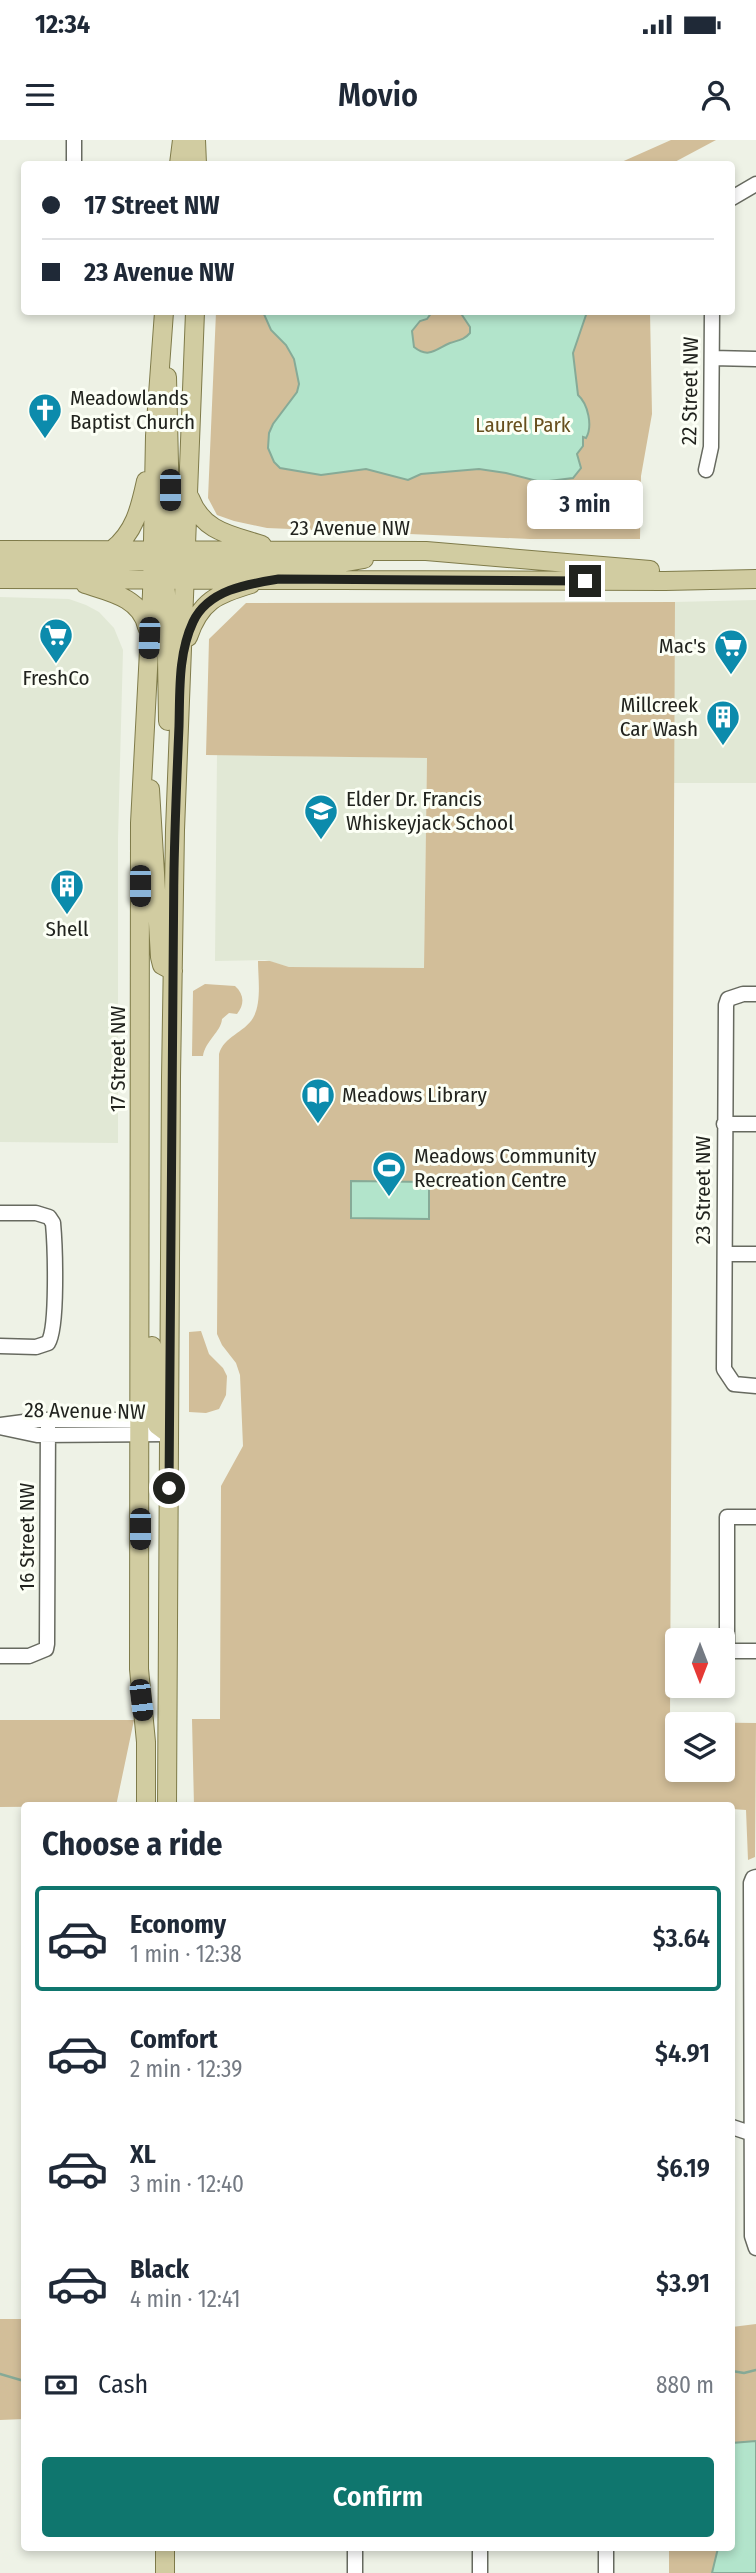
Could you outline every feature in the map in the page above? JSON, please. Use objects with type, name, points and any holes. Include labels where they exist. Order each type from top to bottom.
[{"type":"main road","points":[[179,161],[182,140]]},
{"type":"main road","points":[[197,140],[197,161]]},
{"type":"main road","name":"17 Street NW","points":[[146,1802],[146,1742],[139,1669],[154,1426],[173,971],[182,653],[155,436],[164,315]]},
{"type":"main road","name":"17 Street NW","points":[[167,1802],[154,1426],[141,1248],[140,823],[149,638],[190,496],[195,315]]},
{"type":"main road","points":[[162,332],[169,395],[169,765],[176,813]]},
{"type":"main road","points":[[113,550],[125,540],[142,502],[155,436]]},
{"type":"main road","points":[[190,496],[199,515],[211,527],[279,550]]},
{"type":"main road","name":"23 Avenue NW","points":[[0,550],[113,550],[169,564],[279,579],[756,579]]},
{"type":"main road","name":"23 Avenue NW","points":[[0,579],[68,579],[279,550],[426,551],[608,568],[667,570],[698,579]]},
{"type":"main road","points":[[0,567],[341,563],[426,551]]},
{"type":"main road","points":[[68,579],[132,602],[145,619],[149,638]]},
{"type":"main road","points":[[182,653],[195,618],[211,599],[251,584],[279,579]]},
{"type":"main road","points":[[142,748],[151,796],[160,957],[162,965],[173,971]]},
{"type":"main road","points":[[164,2573],[165,2551]]},
{"type":"street","points":[[74,140],[74,161]]},
{"type":"street","points":[[735,196],[756,184]]},
{"type":"street","name":"22 Street NW","points":[[706,470],[711,446],[712,315]]},
{"type":"street","points":[[712,358],[756,359]]},
{"type":"street","name":"23 Street NW","points":[[756,994],[743,994],[728,999],[726,1005],[724,1124],[724,1369],[729,1379],[738,1385],[756,1386]]},
{"type":"street","points":[[724,1124],[756,1124]]},
{"type":"street","points":[[0,1213],[36,1213],[49,1217],[54,1228],[54,1330],[48,1343],[36,1347],[0,1346]]},
{"type":"street","points":[[724,1254],[756,1254]]},
{"type":"street","name":"28 Avenue NW","points":[[0,1426],[48,1420],[154,1426]]},
{"type":"street","name":"16 Street NW","points":[[0,1656],[29,1656],[43,1652],[47,1644],[48,1420]]},
{"type":"street","name":"28 Avenue NW","points":[[0,1426],[48,1435],[154,1426]]},
{"type":"street","points":[[756,1517],[727,1517],[727,1651],[756,1651]]},
{"type":"street","points":[[755,1877],[751,1883],[754,2003],[752,2236],[756,2248]]},
{"type":"street","points":[[735,2128],[754,2135]]},
{"type":"street","points":[[355,2551],[355,2573]]},
{"type":"street","points":[[480,2551],[480,2573]]},
{"type":"street","points":[[606,2551],[606,2573]]},
{"type":"shaded area","points":[[264,315],[430,315],[420,321],[412,331],[414,347],[428,353],[470,333],[470,327],[462,315],[586,315],[573,353],[578,395],[589,421],[588,433],[586,438],[583,437],[583,446],[577,454],[581,468],[573,478],[541,482],[479,469],[421,474],[408,480],[366,469],[321,475],[280,468],[268,448],[269,433],[297,392],[299,384],[294,359],[286,345],[271,330]]},
{"type":"shaded area","points":[[0,597],[69,599],[86,605],[99,612],[114,628],[123,650],[118,839],[118,1143],[0,1142]]},
{"type":"shaded area","points":[[756,600],[756,783],[673,783],[675,602]]},
{"type":"shaded area","name":"Elder Dr. Francis Whiskeyjack School","points":[[217,755],[427,758],[424,969],[289,967],[265,960],[215,961]]},
{"type":"shaded area","points":[[351,1181],[429,1182],[429,1219],[351,1218]]},
{"type":"shaded area","points":[[756,2441],[756,2573],[712,2573],[717,2551],[735,2551],[735,2443]]},
{"type":"green space","points":[[671,140],[716,140],[677,161],[624,161]]},
{"type":"green space","name":"Laurel Park","points":[[216,315],[650,315],[652,414],[641,476],[640,539],[530,539],[267,528],[217,515],[208,498]]},
{"type":"green space","points":[[675,602],[670,1628],[665,1628],[665,1698],[670,1698],[670,1712],[665,1712],[665,1782],[735,1782],[735,1723],[756,1723],[755,1857],[748,1860],[746,1810],[735,1809],[735,1802],[194,1802],[192,1719],[220,1719],[221,1486],[243,1446],[240,1375],[236,1363],[217,1334],[219,1054],[225,1043],[249,1023],[256,1012],[259,990],[258,961],[270,961],[289,967],[424,968],[427,758],[206,755],[209,639],[246,603]]},
{"type":"green space","points":[[205,984],[235,986],[242,996],[242,1003],[237,1014],[229,1013],[222,1019],[203,1056],[192,1056],[193,991]]},
{"type":"green space","points":[[201,1331],[209,1354],[227,1376],[226,1395],[219,1409],[206,1413],[189,1412],[189,1332]]},
{"type":"green space","points":[[0,1720],[134,1720],[117,1802],[21,1802],[21,1807],[0,1807]]},
{"type":"green space","points":[[0,2319],[21,2319],[21,2419],[0,2420]]},
{"type":"green space","points":[[756,2324],[756,2573],[669,2573],[669,2551],[735,2551],[735,2327]]},
{"type":"waterway","points":[[735,2372],[744,2373],[756,2370]]},
{"type":"waterway","points":[[0,2374],[21,2380]]},
{"type":"place","name":"Meadowlands Baptist Church","points":[[45,440]]},
{"type":"place","name":"FreshCo","points":[[56,665]]},
{"type":"place","name":"Mac's","points":[[731,676]]},
{"type":"place","name":"Millcreek Car Wash","points":[[723,747]]},
{"type":"place","name":"Elder Dr. Francis Whiskeyjack School","points":[[321,841]]},
{"type":"place","name":"Shell","points":[[67,916]]},
{"type":"place","name":"Meadows Library","points":[[318,1125]]},
{"type":"place","name":"Meadows Community Recreation Centre","points":[[389,1198]]},
{"type":"route","points":[[169,1488],[175,830],[182,653],[192,624],[205,605],[217,596],[251,584],[279,579],[585,581]]}]
